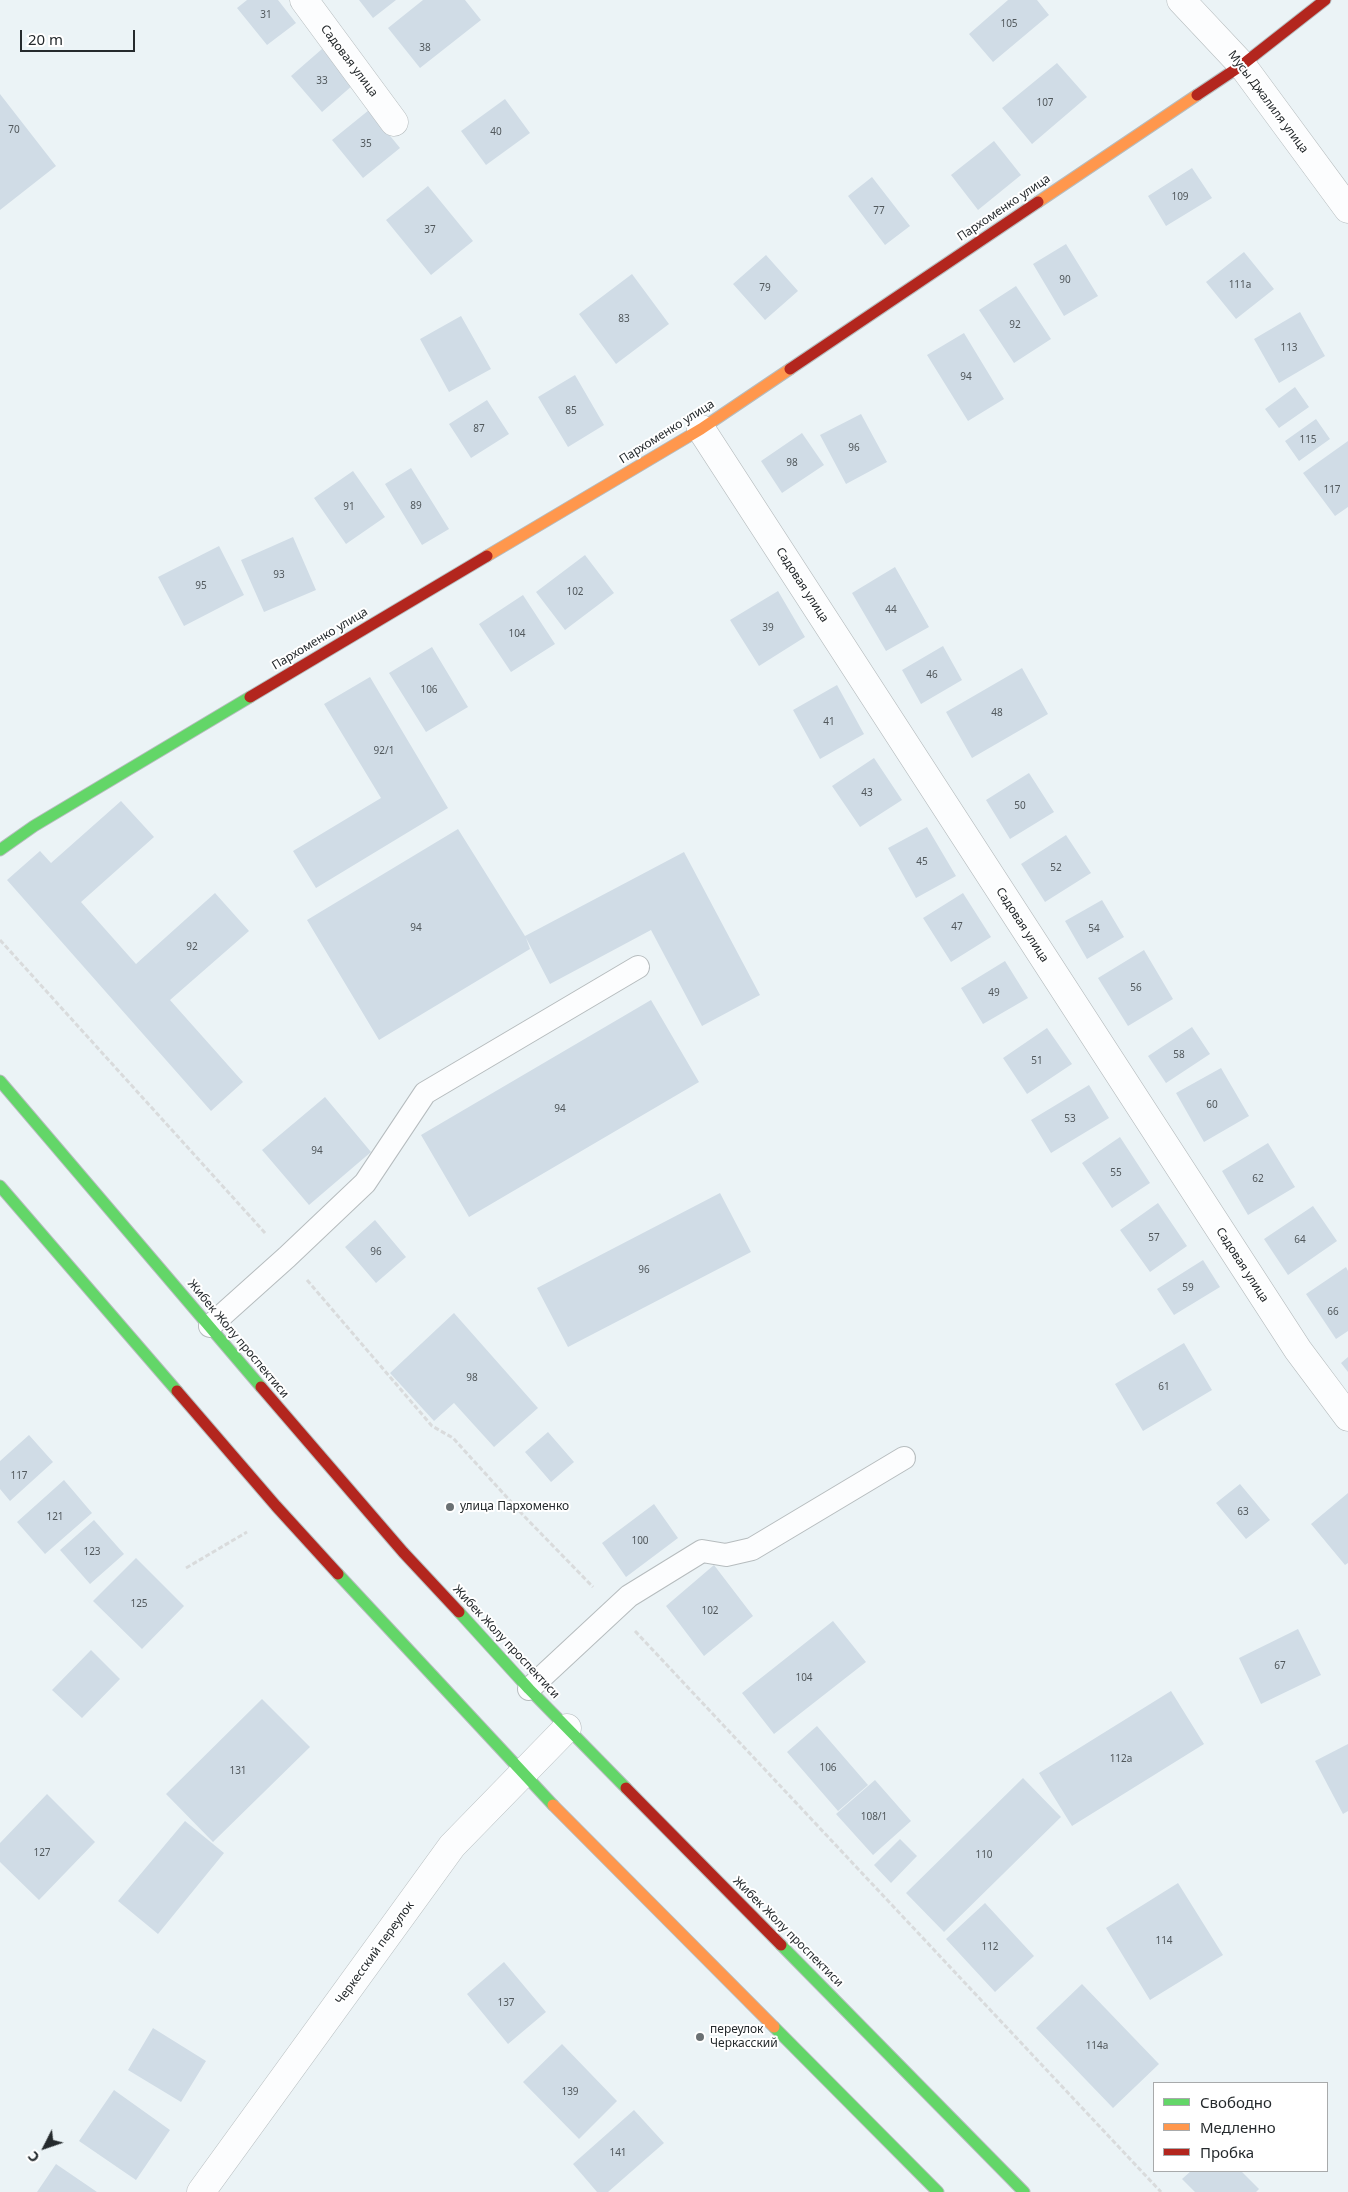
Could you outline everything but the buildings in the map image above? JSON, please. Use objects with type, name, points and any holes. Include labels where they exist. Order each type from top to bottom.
[{"type":"main road","name":"Пархоменко улица","points":[[0,850],[42,821],[701,429],[1242,65],[1325,0]]},
{"type":"main road","name":"Жибек Жолу проспектиси","points":[[0,1081],[397,1545],[529,1689],[1024,2192]]},
{"type":"main road","points":[[0,1186],[276,1506],[522,1774],[938,2192]]},
{"type":"street","name":"Садовая улица","points":[[304,0],[394,122]]},
{"type":"street","name":"Мусы Джалиля улица","points":[[1181,0],[1242,65],[1348,210]]},
{"type":"street","name":"Садовая улица","points":[[701,429],[1298,1350],[1348,1418]]},
{"type":"street","name":"Черкесский переулок","points":[[200,2192],[452,1846],[568,1728]]},
{"type":"lane","points":[[210,1326],[365,1183],[425,1093],[638,967]]},
{"type":"lane","points":[[529,1689],[629,1596],[702,1551],[726,1555],[752,1549],[904,1458]]},
{"type":"path","points":[[0,940],[287,1257],[432,1426],[453,1438],[523,1515],[615,1609],[1161,2192]]},
{"type":"path","points":[[186,1568],[247,1532]]},
{"type":"traffic: fast","points":[[0,850],[34,826],[250,697]]},
{"type":"traffic: fast","points":[[0,1081],[261,1387]]},
{"type":"traffic: fast","points":[[0,1186],[177,1391]]},
{"type":"traffic: fast","points":[[338,1574],[553,1805]]},
{"type":"traffic: fast","points":[[459,1612],[529,1689],[626,1788]]},
{"type":"traffic: fast","points":[[781,1945],[1024,2192]]},
{"type":"traffic: fast","points":[[774,2027],[938,2192]]},
{"type":"traffic: slow","points":[[1038,202],[1197,95]]},
{"type":"traffic: slow","points":[[487,556],[701,429],[790,369]]},
{"type":"traffic: slow","points":[[553,1805],[774,2027]]},
{"type":"traffic: jam","points":[[1197,95],[1242,65],[1325,0]]},
{"type":"traffic: jam","points":[[790,369],[1038,202]]},
{"type":"traffic: jam","points":[[250,697],[487,556]]},
{"type":"traffic: jam","points":[[261,1387],[403,1552],[459,1612]]},
{"type":"traffic: jam","points":[[177,1391],[276,1506],[338,1574]]},
{"type":"traffic: jam","points":[[626,1788],[781,1945]]},
{"type":"place","name":"улица Пархоменко","points":[[450,1507]]},
{"type":"place","name":"переулок Черкасский","points":[[700,2037]]}]
